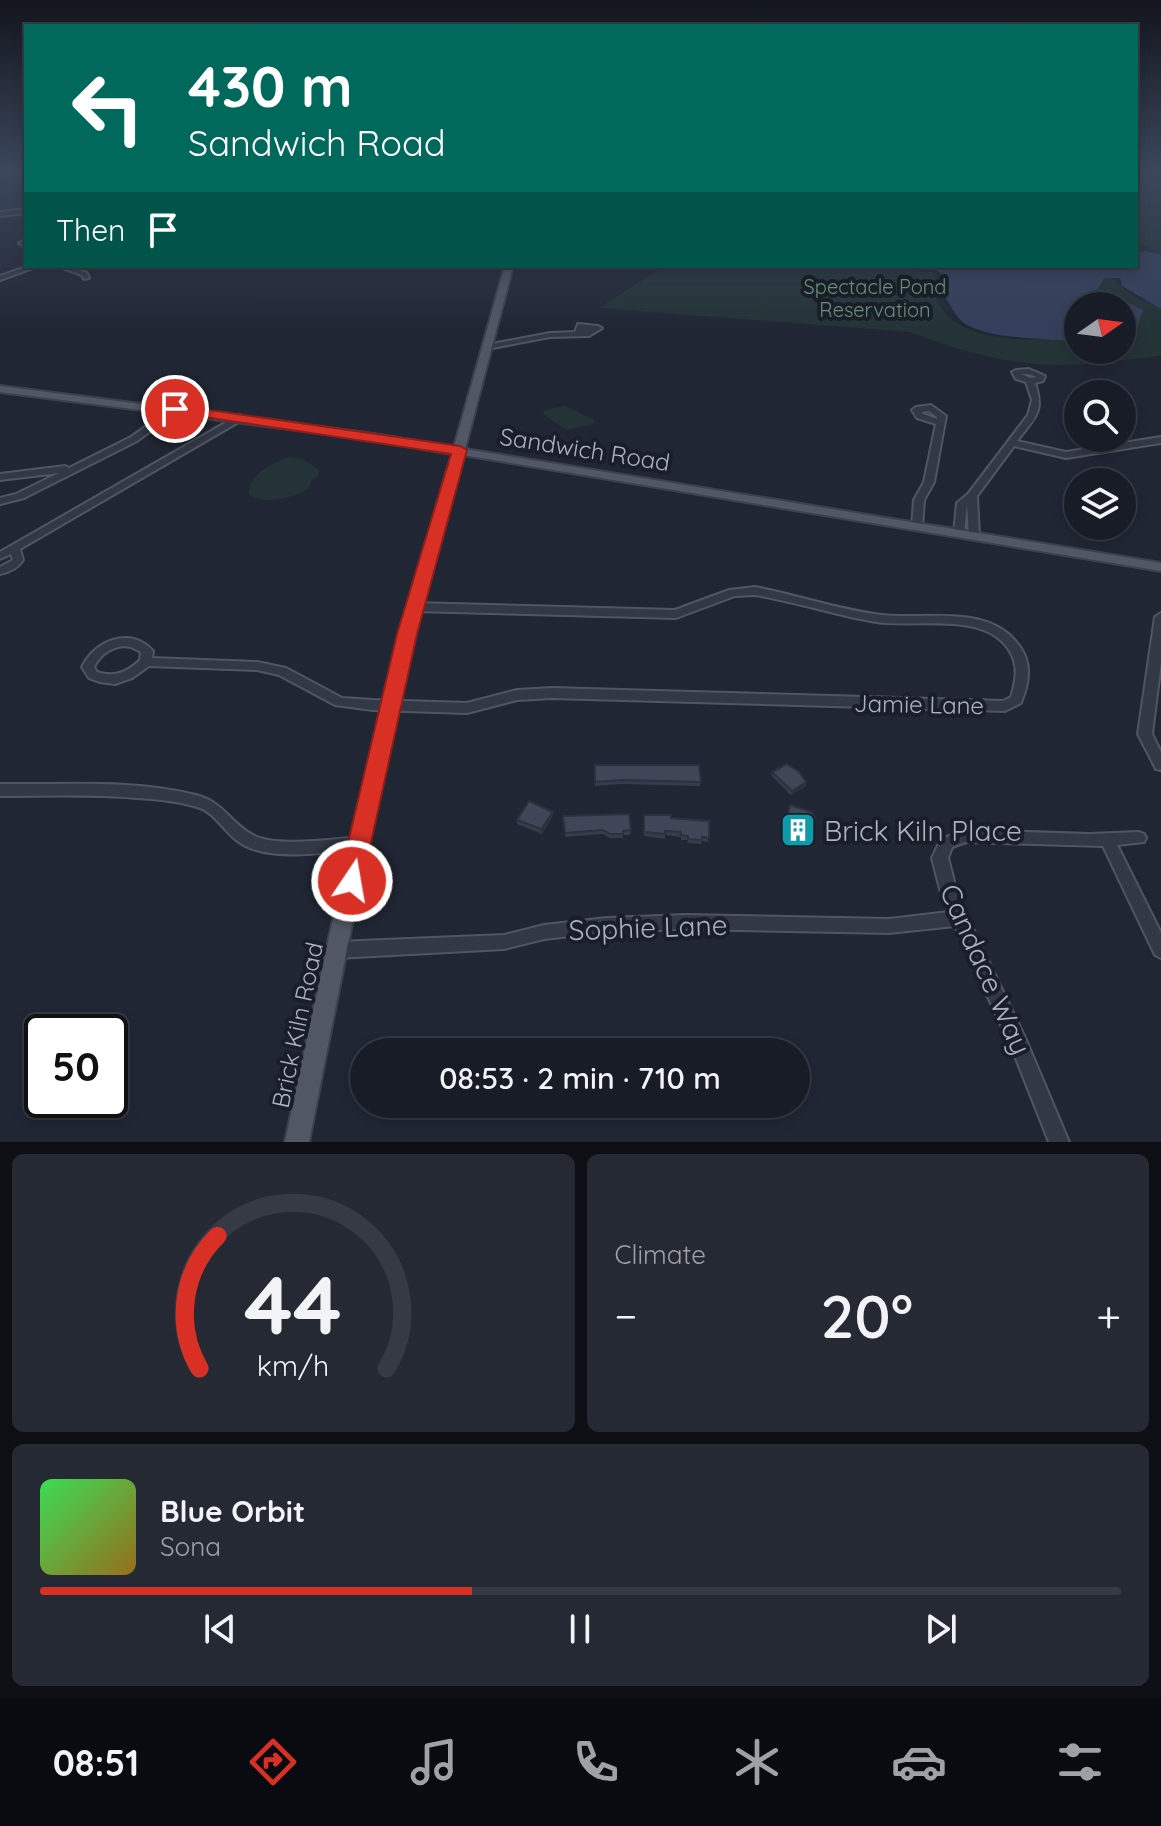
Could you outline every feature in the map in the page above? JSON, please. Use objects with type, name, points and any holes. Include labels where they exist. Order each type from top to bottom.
[{"type":"main road","name":"Brick Kiln Road","points":[[297,1142],[414,607],[470,422],[508,268]]},
{"type":"main road","name":"Sandwich Road","points":[[0,389],[175,409],[460,450],[1161,567]]},
{"type":"street","points":[[0,278],[29,268]]},
{"type":"street","points":[[66,268],[85,274],[86,278]]},
{"type":"street","points":[[487,347],[578,333]]},
{"type":"street","points":[[959,533],[962,503],[972,496],[1035,408],[1030,381]]},
{"type":"street","points":[[0,501],[20,496],[70,468],[134,439],[175,409]]},
{"type":"street","points":[[0,556],[239,418]]},
{"type":"street","points":[[917,527],[919,500],[929,482],[941,423]]},
{"type":"street","points":[[1012,443],[1066,455],[1161,440]]},
{"type":"street","points":[[0,477],[70,468]]},
{"type":"street","points":[[972,496],[974,536]]},
{"type":"street","points":[[0,571],[18,560],[15,549]]},
{"type":"street","name":"Jamie Lane","points":[[391,706],[467,708],[517,695],[552,693],[1005,706],[1016,700],[1024,680],[1017,650],[1008,639],[981,624],[948,620],[886,620],[755,591],[733,593],[676,614],[664,615],[414,607]]},
{"type":"street","points":[[1161,617],[1145,734],[1161,765]]},
{"type":"street","points":[[146,662],[257,666],[282,671],[340,702],[391,706]]},
{"type":"street","points":[[0,790],[152,793],[201,801],[220,812],[250,841],[296,848],[360,843]]},
{"type":"street","name":"Candace Way","points":[[1059,1142],[1020,1046],[959,918],[940,858],[946,843],[966,836],[1139,838]]},
{"type":"street","points":[[1107,839],[1161,950]]},
{"type":"street","name":"Sophie Lane","points":[[337,950],[504,942],[544,932],[607,925],[686,922],[889,926],[959,918]]},
{"type":"green space","points":[[1138,224],[1161,224],[1161,254],[1138,242]]},
{"type":"green space","name":"Spectacle Pond Reservation","points":[[661,268],[895,268],[934,272],[938,302],[948,316],[962,326],[1001,338],[1064,337],[1064,364],[1080,364],[1048,365],[1007,360],[948,346],[910,332],[599,308]]},
{"type":"green space","name":"Spectacle Pond Reservation","points":[[1108,275],[1128,292],[1074,292]]},
{"type":"green space","name":"Spectacle Pond Reservation","points":[[1136,298],[1161,308],[1161,356],[1136,358]]},
{"type":"green space","points":[[565,406],[595,420],[594,424],[566,430],[543,414],[545,410]]},
{"type":"green space","points":[[289,457],[303,459],[319,470],[319,475],[311,481],[309,488],[279,499],[263,500],[249,495],[249,488],[256,476],[268,466]]},
{"type":"water","points":[[1145,251],[1161,254],[1161,309],[1122,286],[1120,278],[1104,278],[1097,290],[1064,292],[1064,341],[993,334],[969,326],[956,314],[939,288],[948,282],[947,277],[932,268],[1138,268],[1138,253]]},
{"type":"water","points":[[1136,307],[1143,310],[1136,328]]},
{"type":"building","points":[[787,764],[799,772],[806,782],[792,791],[772,772]]},
{"type":"building","points":[[595,765],[699,765],[701,782],[595,782]]},
{"type":"building","points":[[529,801],[553,812],[541,829],[517,820]]},
{"type":"building","points":[[790,805],[812,812],[815,818],[807,835],[785,828]]},
{"type":"building","points":[[629,814],[631,830],[623,831],[623,834],[610,834],[603,830],[565,833],[563,816]]},
{"type":"building","points":[[644,815],[671,815],[671,818],[709,821],[709,838],[688,839],[681,832],[644,832]]},
{"type":"place","name":"Brick Kiln Place","points":[[798,830]]},
{"type":"route","points":[[175,409],[460,450],[440,510],[407,634],[352,881]]}]
